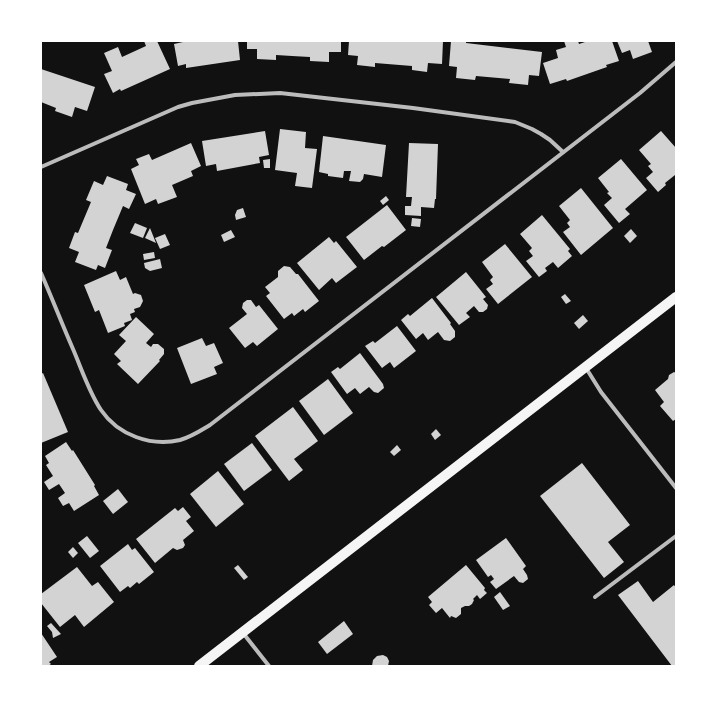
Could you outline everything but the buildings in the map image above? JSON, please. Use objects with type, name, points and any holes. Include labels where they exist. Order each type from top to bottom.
[{"type":"main road","points":[[199,666],[676,298]]},
{"type":"street","points":[[41,273],[92,395],[105,416],[122,430],[142,439],[161,442],[181,440],[200,432],[210,425],[640,93],[676,62]]},
{"type":"street","points":[[41,167],[178,107],[192,103],[235,96],[280,93],[413,108],[515,122],[532,128],[550,140],[563,152]]},
{"type":"street","points":[[586,368],[601,392],[676,488]]},
{"type":"street","points":[[595,597],[676,536]]},
{"type":"street","points":[[242,632],[269,666]]}]
